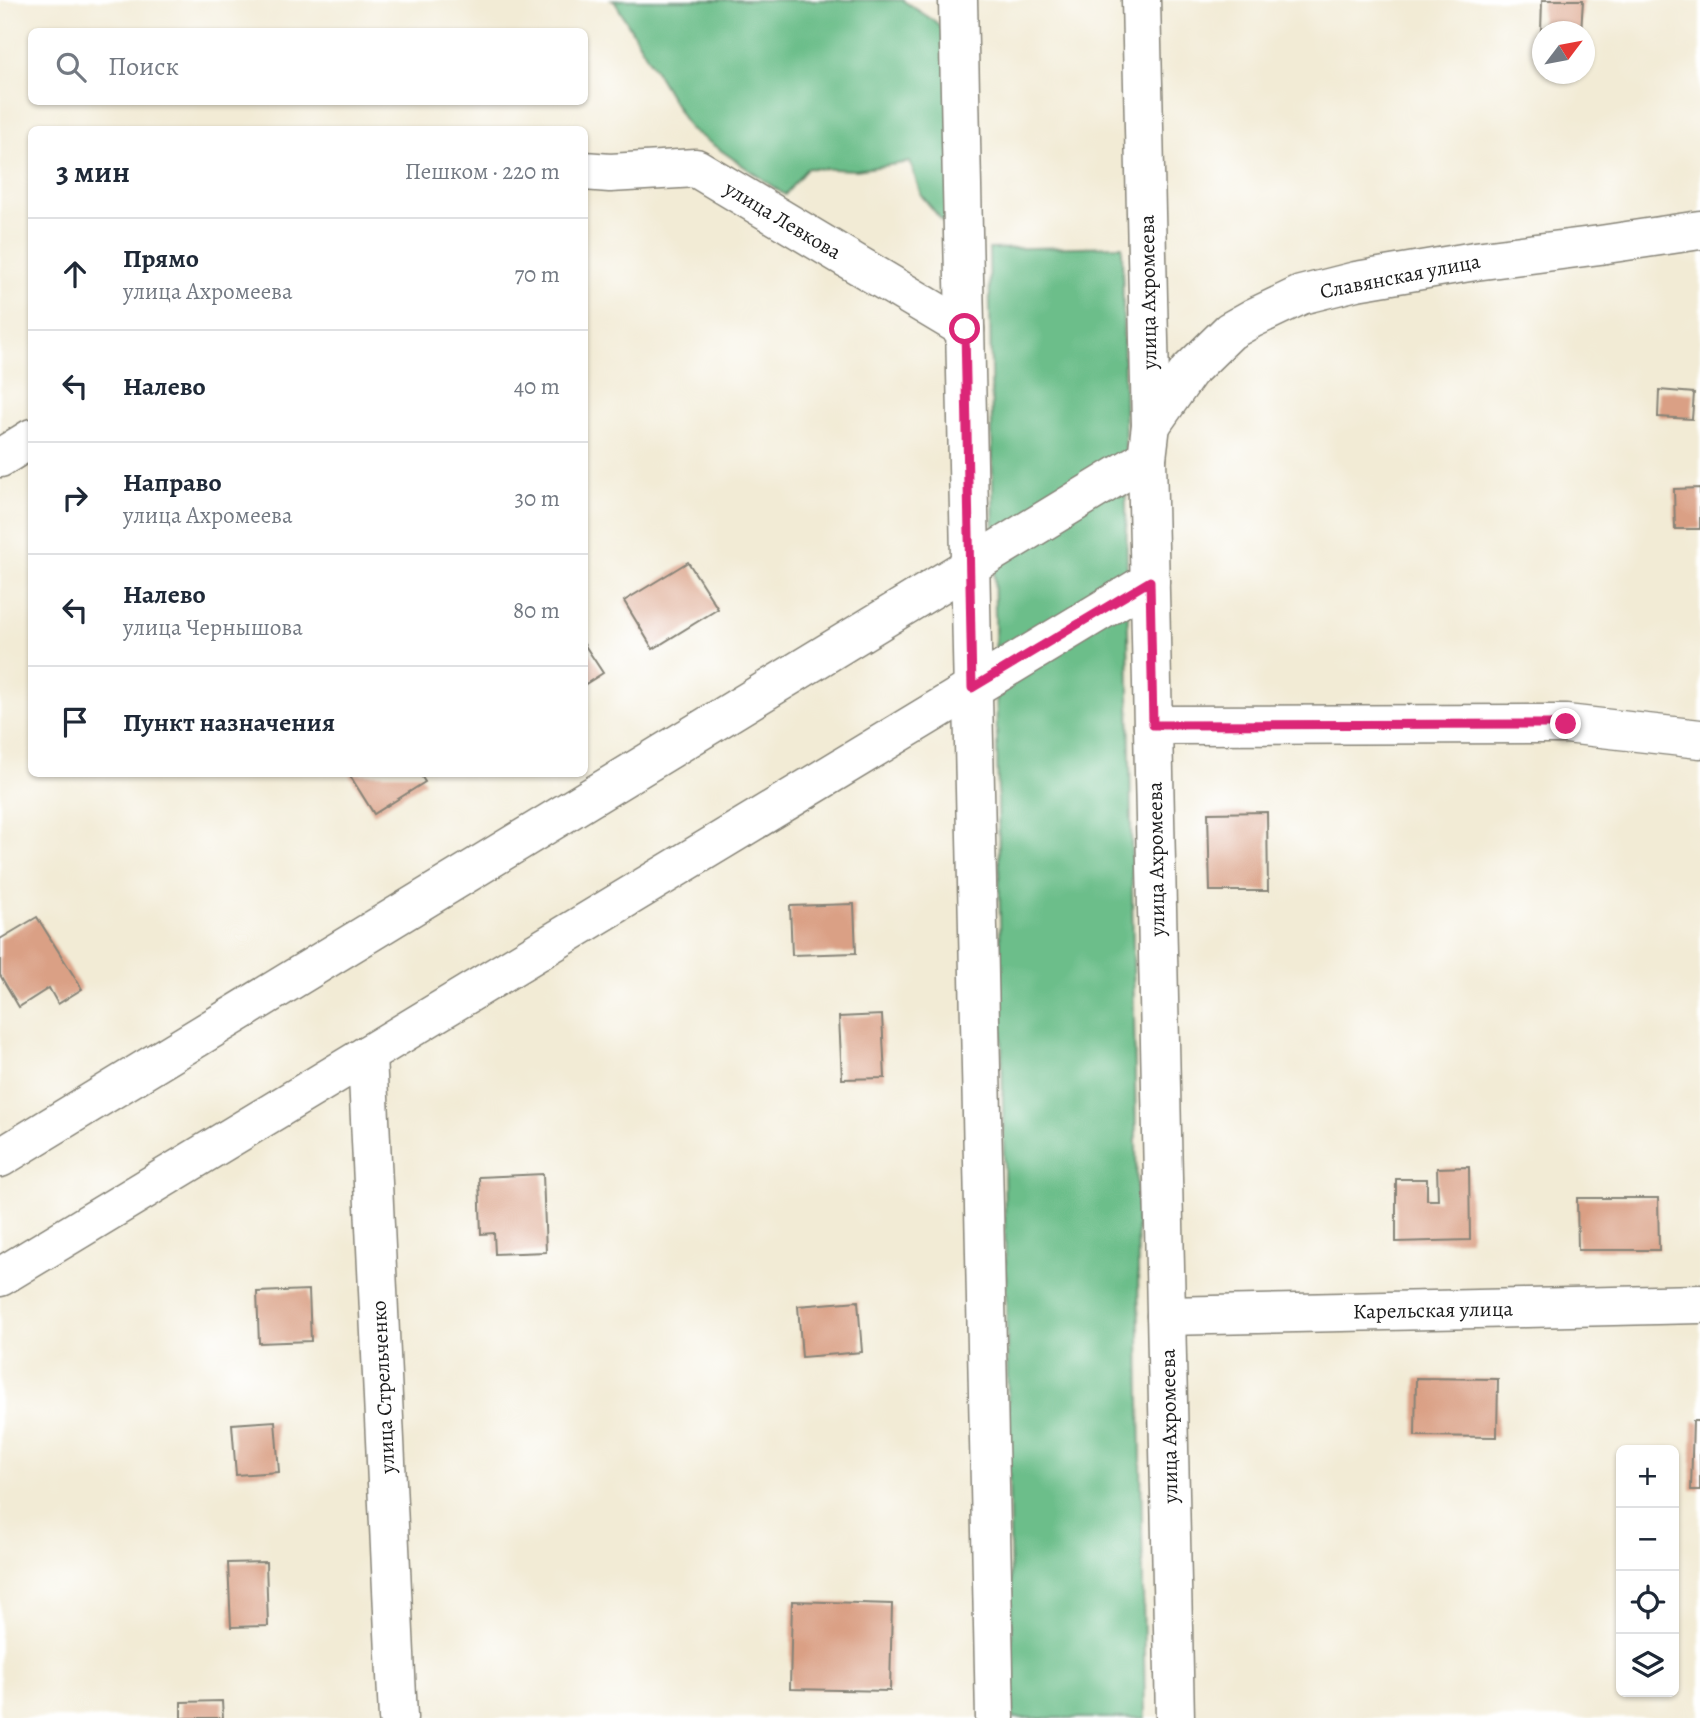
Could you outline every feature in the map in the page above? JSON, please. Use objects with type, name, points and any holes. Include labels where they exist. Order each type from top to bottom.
[{"type":"street","points":[[958,0],[995,1718]]},
{"type":"street","name":"улица Ахромеева","points":[[1141,0],[1150,581],[1175,1718]]},
{"type":"street","name":"улица Левкова","points":[[588,171],[610,173],[695,168],[965,329]]},
{"type":"street","name":"Славянская улица","points":[[1149,441],[1189,371],[1230,331],[1301,295],[1356,281],[1461,263],[1600,246],[1700,230]]},
{"type":"street","points":[[0,458],[28,440]]},
{"type":"street","points":[[0,1158],[970,566],[1149,441]]},
{"type":"street","points":[[0,1278],[1150,581]]},
{"type":"street","points":[[1153,725],[1566,724],[1700,739]]},
{"type":"street","name":"улица Стрельченко","points":[[367,1055],[398,1718]]},
{"type":"street","name":"Карельская улица","points":[[1166,1316],[1700,1304]]},
{"type":"green space","points":[[612,0],[902,0],[936,22],[948,35],[953,234],[921,195],[910,162],[856,170],[807,168],[785,195],[689,128]]},
{"type":"green space","points":[[1122,246],[1145,1718],[1013,1718],[989,249]]},
{"type":"building","points":[[1542,0],[1583,0],[1582,21],[1541,21]]},
{"type":"building","points":[[1659,390],[1694,393],[1692,419],[1658,417]]},
{"type":"building","points":[[1700,488],[1700,529],[1675,529],[1674,489]]},
{"type":"building","points":[[688,562],[718,609],[653,649],[624,601]]},
{"type":"building","points":[[588,650],[603,673],[588,682]]},
{"type":"building","points":[[351,777],[422,777],[425,782],[374,814]]},
{"type":"building","points":[[1267,812],[1268,891],[1210,891],[1208,813]]},
{"type":"building","points":[[854,904],[856,953],[792,955],[790,906]]},
{"type":"building","points":[[37,917],[82,989],[58,1004],[49,988],[19,1007],[0,975],[0,939]]},
{"type":"building","points":[[882,1015],[885,1078],[842,1079],[839,1017]]},
{"type":"building","points":[[1469,1167],[1470,1240],[1396,1242],[1396,1179],[1427,1179],[1427,1200],[1438,1200],[1437,1168]]},
{"type":"building","points":[[543,1174],[546,1252],[495,1254],[494,1233],[481,1234],[479,1177]]},
{"type":"building","points":[[1577,1198],[1658,1198],[1659,1250],[1578,1250]]},
{"type":"building","points":[[309,1290],[311,1341],[259,1343],[257,1292]]},
{"type":"building","points":[[858,1301],[862,1352],[802,1357],[798,1306]]},
{"type":"building","points":[[1416,1378],[1498,1379],[1497,1437],[1415,1436]]},
{"type":"building","points":[[275,1421],[279,1472],[236,1475],[232,1424]]},
{"type":"building","points":[[1693,1421],[1700,1421],[1700,1490],[1691,1490]]},
{"type":"building","points":[[266,1562],[268,1626],[231,1627],[228,1563]]},
{"type":"building","points":[[792,1601],[892,1604],[890,1691],[790,1689]]},
{"type":"building","points":[[222,1701],[223,1718],[181,1718],[181,1702]]},
{"type":"route","points":[[965,329],[972,688],[1150,581],[1153,725],[1566,724]]}]
